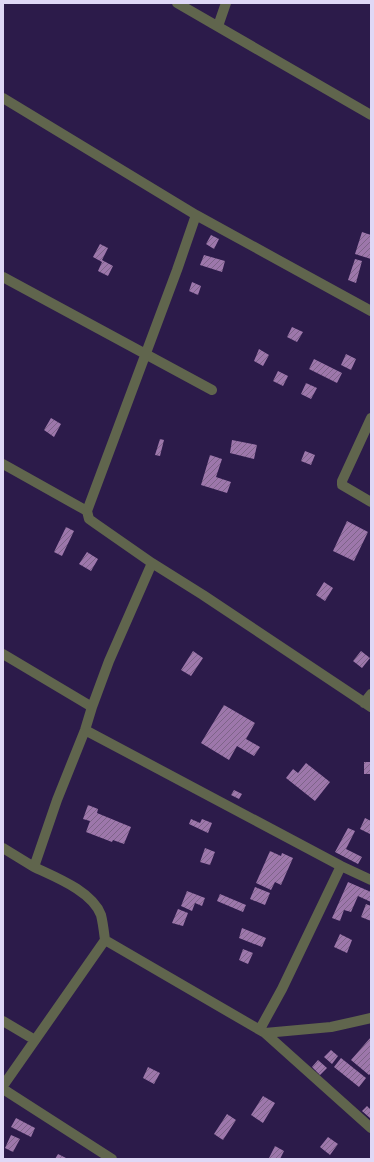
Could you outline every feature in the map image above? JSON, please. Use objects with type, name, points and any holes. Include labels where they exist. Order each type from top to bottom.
[{"type":"street","points":[[177,3],[371,115]]},
{"type":"street","points":[[218,26],[226,3]]},
{"type":"street","points":[[3,98],[196,215],[371,311]]},
{"type":"street","points":[[196,215],[87,511],[89,519],[152,563],[203,595],[368,705],[371,694]]},
{"type":"street","points":[[3,277],[212,390]]},
{"type":"street","points":[[371,418],[342,481],[342,485],[371,502]]},
{"type":"street","points":[[3,464],[87,511]]},
{"type":"street","points":[[34,866],[109,661],[152,563]]},
{"type":"street","points":[[3,654],[92,707]]},
{"type":"street","points":[[85,730],[341,866],[371,880]]},
{"type":"street","points":[[3,848],[72,886],[90,899],[100,915],[105,940],[3,1086]]},
{"type":"street","points":[[262,1031],[341,866]]},
{"type":"street","points":[[105,940],[262,1031],[371,1128]]},
{"type":"street","points":[[262,1031],[331,1027],[371,1018]]},
{"type":"street","points":[[3,1021],[35,1040]]},
{"type":"street","points":[[3,1089],[112,1159]]},
{"type":"building","points":[[362,232],[371,235],[371,259],[355,254]]},
{"type":"building","points":[[211,235],[219,239],[214,249],[206,244]]},
{"type":"building","points":[[100,244],[108,248],[102,260],[113,266],[108,276],[98,271],[102,262],[93,257]]},
{"type":"building","points":[[204,255],[225,261],[222,272],[200,265]]},
{"type":"building","points":[[355,259],[362,261],[356,283],[348,280]]},
{"type":"building","points":[[192,282],[201,286],[198,295],[189,291]]},
{"type":"building","points":[[292,327],[303,332],[297,342],[287,337]]},
{"type":"building","points":[[259,349],[269,355],[263,366],[254,361]]},
{"type":"building","points":[[346,354],[356,359],[351,370],[341,365]]},
{"type":"building","points":[[314,359],[342,373],[337,383],[309,369]]},
{"type":"building","points":[[278,371],[288,376],[283,386],[273,381]]},
{"type":"building","points":[[306,383],[317,388],[311,399],[301,394]]},
{"type":"building","points":[[51,418],[61,424],[54,437],[44,430]]},
{"type":"building","points":[[160,439],[164,440],[160,456],[155,455]]},
{"type":"building","points":[[232,440],[257,445],[254,459],[230,453]]},
{"type":"building","points":[[305,451],[315,455],[311,465],[301,461]]},
{"type":"building","points":[[210,455],[222,459],[216,477],[231,482],[227,493],[201,485]]},
{"type":"building","points":[[347,521],[368,532],[354,561],[333,551]]},
{"type":"building","points":[[66,527],[74,531],[62,556],[54,552]]},
{"type":"building","points":[[87,552],[98,559],[91,571],[79,564]]},
{"type":"building","points":[[324,582],[333,588],[325,601],[316,595]]},
{"type":"building","points":[[193,651],[203,658],[191,676],[181,670]]},
{"type":"building","points":[[361,651],[370,658],[362,668],[353,661]]},
{"type":"building","points":[[224,705],[255,723],[246,739],[260,747],[254,756],[237,746],[229,760],[201,743]]},
{"type":"building","points":[[364,762],[371,762],[371,774],[364,774]]},
{"type":"building","points":[[306,763],[330,782],[315,801],[286,778],[293,769],[298,773]]},
{"type":"building","points":[[234,790],[242,794],[239,799],[231,795]]},
{"type":"building","points":[[88,805],[98,809],[97,813],[131,827],[124,844],[113,840],[112,842],[86,832],[90,821],[83,819]]},
{"type":"building","points":[[365,818],[371,821],[370,834],[360,829]]},
{"type":"building","points":[[191,819],[200,823],[202,819],[212,823],[208,833],[189,824]]},
{"type":"building","points":[[348,828],[355,831],[346,849],[362,857],[358,864],[335,852]]},
{"type":"building","points":[[205,848],[215,852],[210,865],[200,862]]},
{"type":"building","points":[[270,851],[281,856],[282,853],[293,858],[281,885],[275,882],[271,890],[256,883]]},
{"type":"building","points":[[348,882],[371,892],[371,902],[358,896],[351,912],[344,910],[340,921],[332,918]]},
{"type":"building","points":[[255,887],[270,893],[265,905],[250,899]]},
{"type":"building","points":[[187,891],[205,898],[202,906],[195,903],[192,911],[181,906]]},
{"type":"building","points":[[220,894],[246,905],[243,912],[217,901]]},
{"type":"building","points":[[366,904],[371,906],[371,921],[361,917]]},
{"type":"building","points":[[178,909],[188,913],[183,926],[172,923]]},
{"type":"building","points":[[242,928],[266,938],[262,947],[239,938]]},
{"type":"building","points":[[340,934],[352,940],[347,953],[334,947]]},
{"type":"building","points":[[243,949],[253,953],[248,964],[239,960]]},
{"type":"building","points":[[371,1037],[371,1073],[369,1075],[351,1060]]},
{"type":"building","points":[[331,1050],[338,1056],[332,1064],[324,1057]]},
{"type":"building","points":[[341,1058],[366,1078],[359,1087],[334,1067]]},
{"type":"building","points":[[318,1060],[327,1068],[320,1075],[312,1067]]},
{"type":"building","points":[[148,1067],[160,1073],[154,1084],[143,1078]]},
{"type":"building","points":[[263,1096],[275,1103],[263,1123],[251,1115]]},
{"type":"building","points":[[367,1106],[371,1110],[370,1118],[362,1111]]},
{"type":"building","points":[[227,1114],[236,1120],[223,1140],[214,1134]]},
{"type":"building","points":[[16,1118],[35,1128],[31,1137],[11,1127]]},
{"type":"building","points":[[11,1135],[20,1139],[13,1152],[5,1148]]},
{"type":"building","points":[[328,1137],[338,1144],[330,1155],[320,1147]]},
{"type":"building","points":[[275,1146],[284,1151],[280,1159],[269,1158]]},
{"type":"building","points":[[58,1154],[68,1159],[55,1159]]}]
